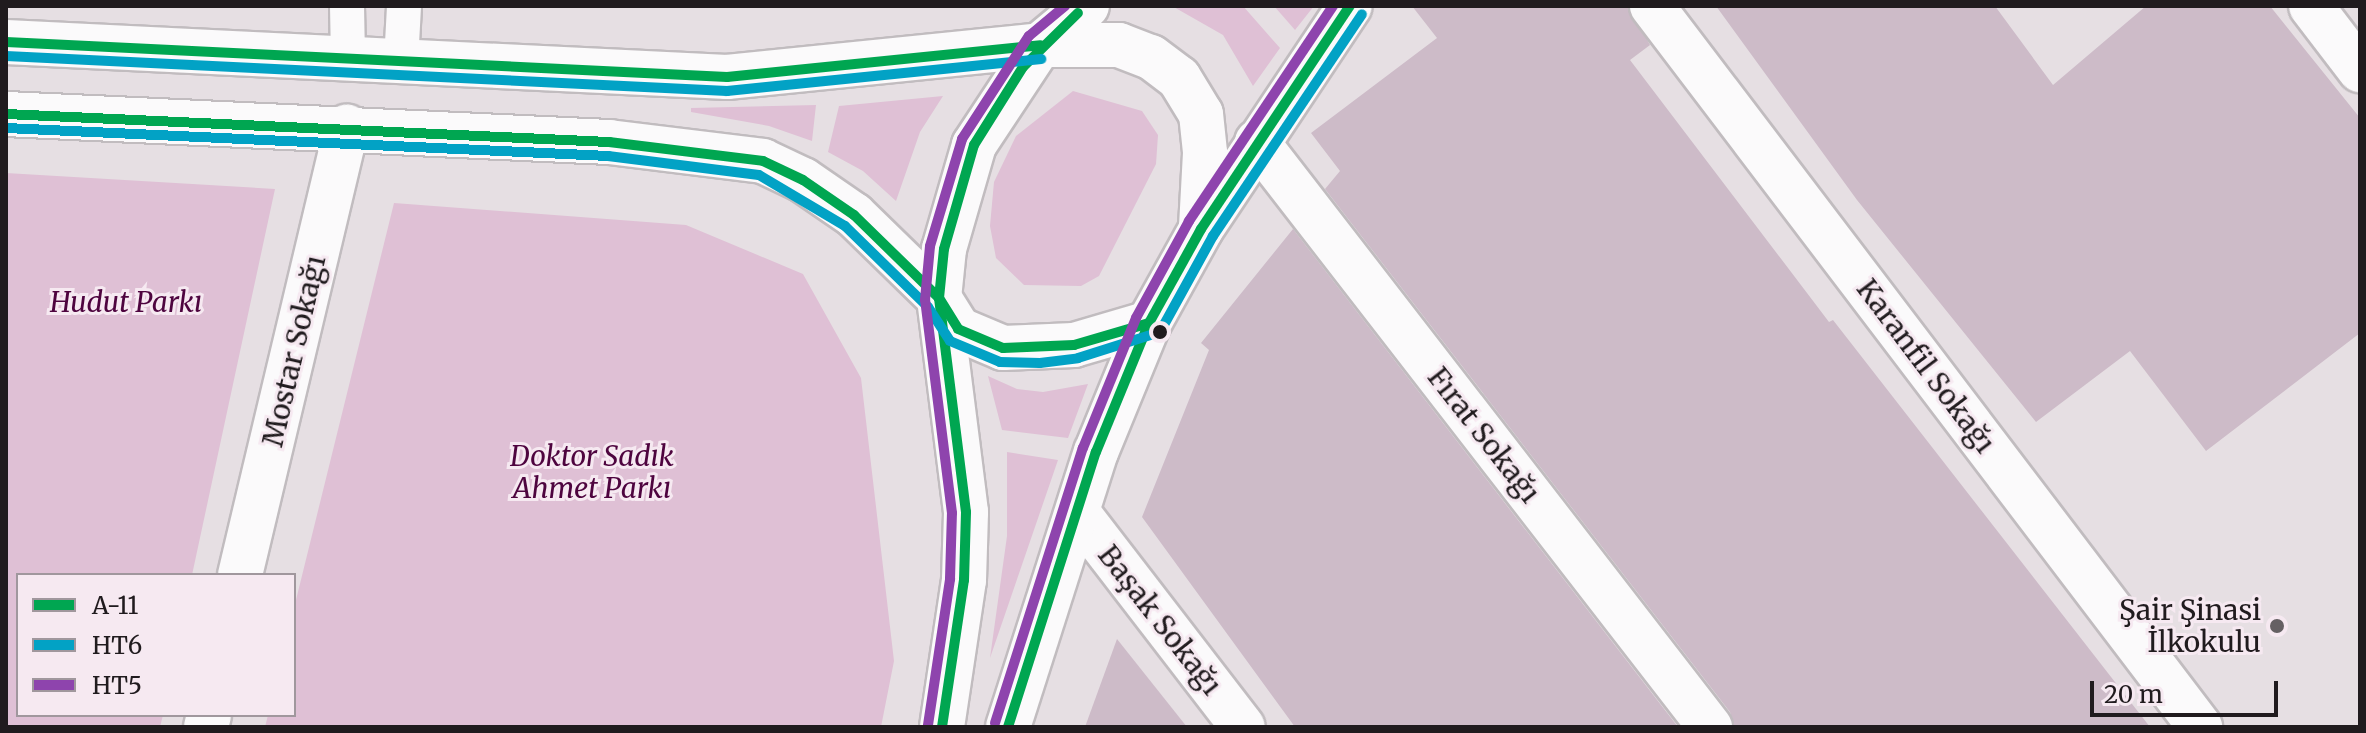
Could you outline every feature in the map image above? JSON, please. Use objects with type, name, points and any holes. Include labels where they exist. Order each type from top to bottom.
[{"type":"main road","points":[[942,727],[964,580],[966,512],[939,298],[956,193],[974,145],[1040,45],[1087,6]]},
{"type":"main road","points":[[1008,727],[1078,513],[1149,323],[1201,229],[1350,6]]},
{"type":"main road","name":"Karanfil Sokağı","points":[[1652,6],[2200,727]]},
{"type":"main road","points":[[2311,6],[2360,70]]},
{"type":"main road","points":[[6,42],[727,77],[1040,45],[1119,45],[1151,57],[1179,78],[1201,114],[1205,153],[1201,229]]},
{"type":"main road","name":"Mostar Sokağı","points":[[240,573],[347,127],[348,59]]},
{"type":"main road","points":[[6,114],[347,127],[620,143],[763,161],[803,180],[854,215],[939,298],[958,329],[1003,348],[1074,345],[1149,323]]},
{"type":"main road","name":"Fırat Sokağı","points":[[1257,142],[1710,727]]},
{"type":"main road","name":"Başak Sokağı","points":[[1078,513],[1243,727]]},
{"type":"lane","points":[[347,6],[348,59]]},
{"type":"lane","points":[[401,62],[404,6]]},
{"type":"green space","points":[[1172,6],[1243,6],[1280,48],[1253,86],[1223,35]]},
{"type":"green space","points":[[1274,6],[1314,6],[1295,30]]},
{"type":"green space","points":[[1073,91],[1142,111],[1158,135],[1156,164],[1099,276],[1081,286],[1024,285],[996,258],[990,226],[994,182],[1016,136]]},
{"type":"green space","points":[[943,96],[920,132],[896,201],[863,171],[828,152],[839,106]]},
{"type":"green space","points":[[816,105],[812,141],[769,126],[691,112],[691,108]]},
{"type":"green space","name":"Hudut Parkı","points":[[6,173],[275,189],[192,573],[16,573],[16,717],[162,717],[160,727],[6,727]]},
{"type":"green space","name":"Doktor Sadık Ahmet Parkı","points":[[394,203],[686,225],[803,274],[861,378],[894,661],[881,727],[265,727],[268,717],[296,717],[296,600]]},
{"type":"green space","points":[[988,376],[1017,389],[1043,392],[1088,384],[1068,438],[1002,430]]},
{"type":"green space","points":[[1007,452],[1058,460],[990,658],[1007,536]]},
{"type":"building","points":[[1412,6],[1628,6],[1650,45],[1630,60],[1829,322],[1833,320],[2150,727],[1734,727],[1730,712],[1325,189],[1340,171],[1311,133],[1437,38]]},
{"type":"building","points":[[1716,6],[1995,6],[2053,85],[2146,6],[2270,6],[2360,118],[2360,333],[2206,451],[2130,351],[2036,422],[1857,200]]},
{"type":"building","points":[[1293,229],[1678,727],[1295,727],[1142,517],[1209,350],[1201,343]]},
{"type":"building","points":[[1117,639],[1187,727],[1085,727]]},
{"type":"transit line","name":"HT5","points":[[928,725],[950,579],[952,513],[925,300],[930,246],[962,139],[1029,36],[1065,6]]},
{"type":"transit line","name":"HT5","points":[[995,723],[1083,448],[1136,318],[1189,221],[1333,6]]},
{"type":"transit line","name":"A-11","points":[[1008,727],[1096,452],[1149,323],[1201,229],[1350,6]]},
{"type":"transit line","name":"A-11","points":[[942,727],[964,580],[966,512],[939,298],[944,249],[974,145],[1023,67],[1078,13]]},
{"type":"transit line","name":"HT6","points":[[6,128],[608,156],[759,175],[845,226],[928,307],[950,341],[1000,362],[1040,363],[1078,358],[1160,332],[1213,236],[1362,14]]},
{"type":"transit line","name":"A-11","points":[[6,42],[727,77],[1040,45]]},
{"type":"transit line","name":"HT6","points":[[6,56],[727,91],[1041,59]]},
{"type":"transit line","name":"A-11","points":[[6,114],[609,142],[763,161],[803,180],[854,215],[939,298],[958,329],[1003,348],[1074,345],[1149,323]]},
{"type":"place","name":"Şair Şinasi İlkokulu","points":[[2277,626]]}]
